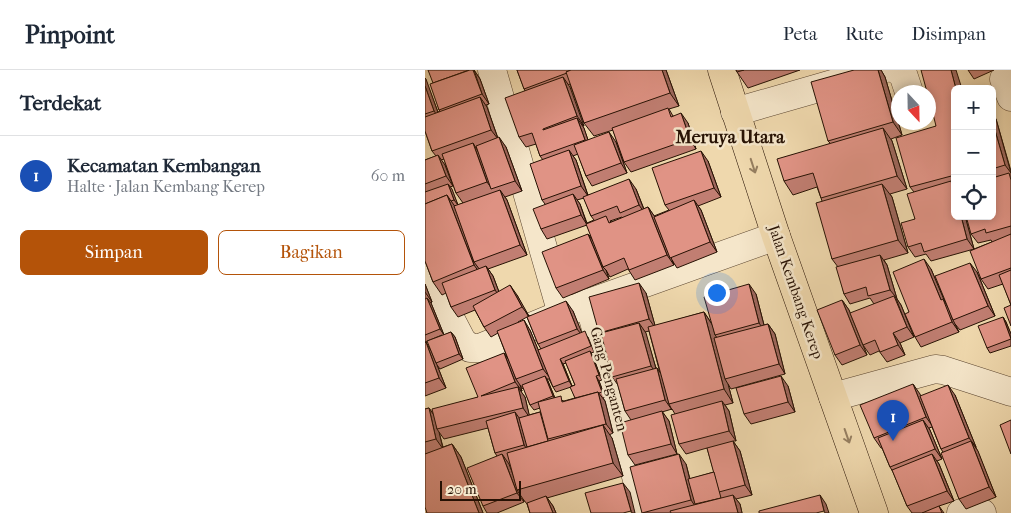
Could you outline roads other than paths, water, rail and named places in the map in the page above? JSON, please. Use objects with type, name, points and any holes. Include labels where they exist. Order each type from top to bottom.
[{"type":"main road","name":"Jalan Kembang Kerep","points":[[722,70],[776,236],[874,513]]},
{"type":"street","points":[[492,70],[562,314]]},
{"type":"street","points":[[735,112],[881,70]]},
{"type":"street","points":[[897,70],[903,74],[907,85]]},
{"type":"street","points":[[425,270],[462,341],[469,348],[480,348],[562,314],[776,236]]},
{"type":"street","name":"Gang Penganten","points":[[589,304],[646,513]]},
{"type":"street","points":[[833,397],[935,369],[1011,392]]},
{"type":"street","points":[[961,513],[975,511],[982,513]]},
{"type":"place","name":"Kecamatan Kembangan","points":[[893,441]]},
{"type":"district","name":"Meruya Utara","points":[[730,137]]}]
